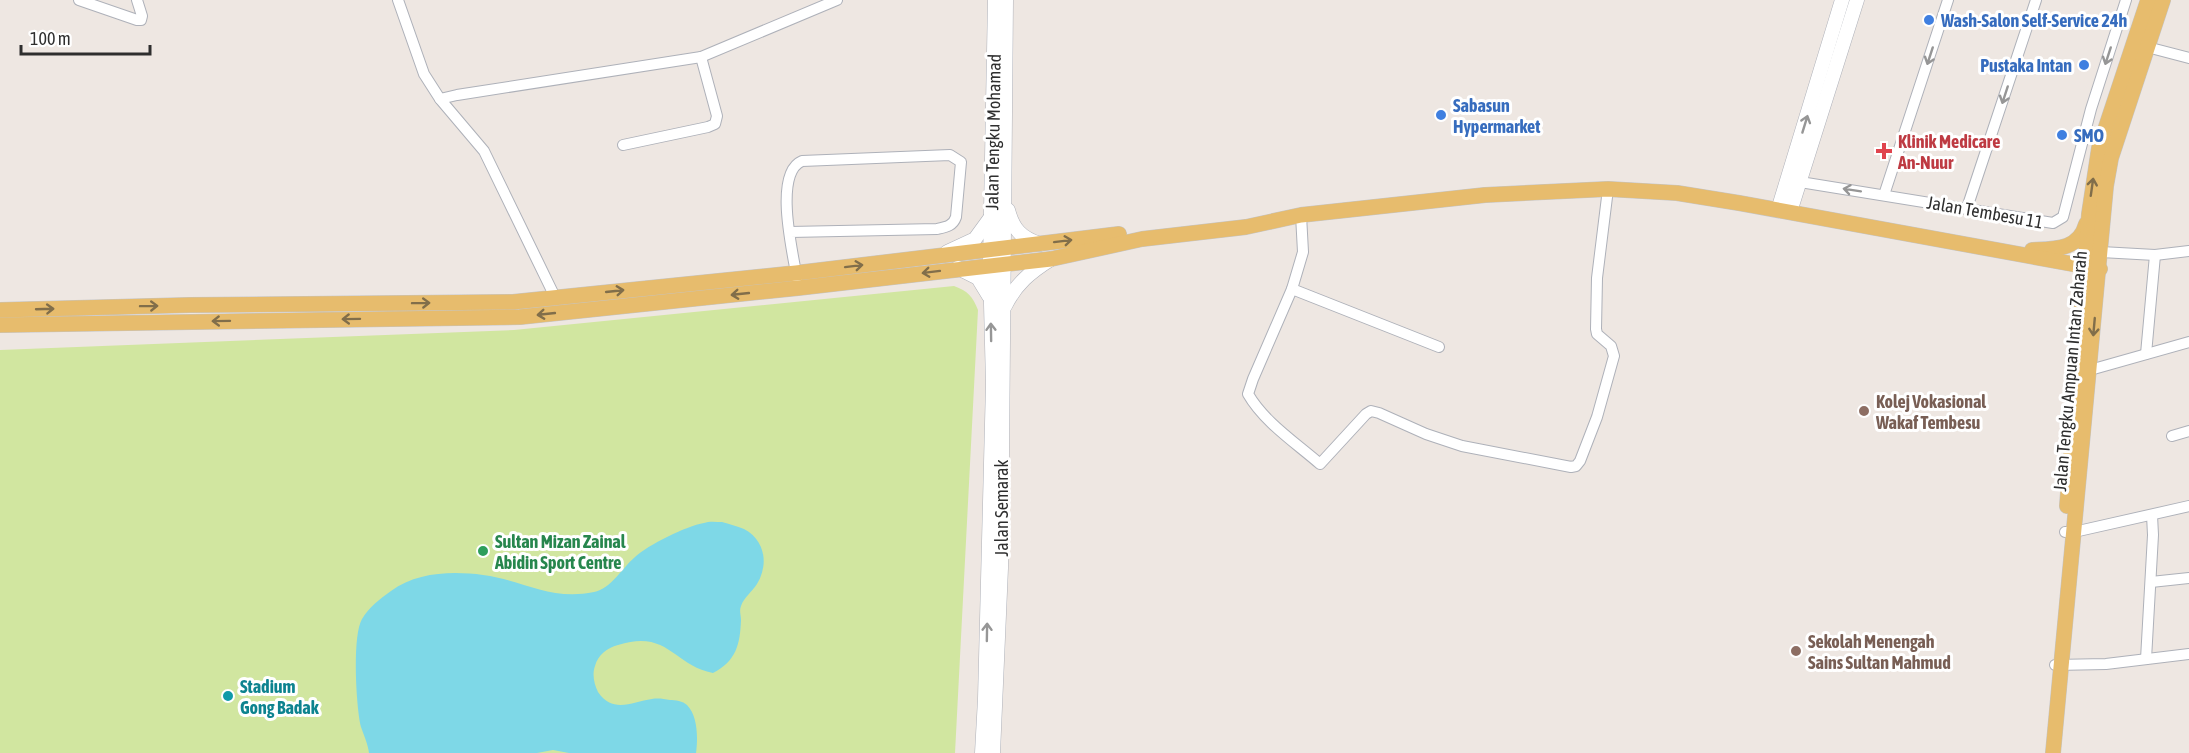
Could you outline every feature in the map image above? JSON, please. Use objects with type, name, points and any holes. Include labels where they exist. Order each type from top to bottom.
[{"type":"main road","name":"Jalan Tengku Mohamad","points":[[995,0],[991,217],[997,256]]},
{"type":"main road","name":"Jalan Tengku Mohamad","points":[[997,256],[1004,190],[1006,0]]},
{"type":"main road","points":[[1794,181],[1842,0]]},
{"type":"main road","points":[[1784,211],[1857,0]]},
{"type":"main road","name":"Jalan Tengku Ampuan Intan Zaharah","points":[[2053,753],[2070,532],[2090,370],[2092,267],[2089,214],[2099,148],[2148,0]]},
{"type":"main road","name":"Jalan Tengku Ampuan Intan Zaharah","points":[[2070,532],[2083,296],[2092,267],[2101,252],[2106,186],[2111,158],[2163,0]]},
{"type":"main road","points":[[0,310],[190,305],[513,302],[555,297],[797,281],[958,268],[1040,244],[1244,218],[1297,216],[1485,195],[1608,189],[1677,193],[2092,267]]},
{"type":"main road","points":[[1004,190],[1014,227],[1026,239],[1040,244]]},
{"type":"main road","points":[[2008,252],[2068,246],[2079,239],[2089,214]]},
{"type":"main road","points":[[0,325],[520,317],[797,281],[937,256],[1051,259],[1142,239],[1246,227],[1297,216]]},
{"type":"main road","points":[[937,256],[975,239],[991,217]]},
{"type":"main road","name":"Jalan Semarak","points":[[982,753],[993,384],[990,301],[997,256]]},
{"type":"main road","name":"Jalan Semarak","points":[[993,753],[1001,568],[1004,308],[997,256]]},
{"type":"main road","points":[[1004,308],[1021,281],[1031,271],[1051,259]]},
{"type":"main road","points":[[2059,261],[2081,282],[2083,296]]},
{"type":"main road","points":[[958,268],[978,278],[985,287],[990,301]]},
{"type":"main road","name":"Jalan Tengku Ampuan Intan Zaharah","points":[[2046,753],[2058,666]]},
{"type":"street","points":[[80,0],[141,20],[137,0]]},
{"type":"street","points":[[398,0],[424,74],[440,99],[484,151],[555,297]]},
{"type":"street","points":[[440,99],[700,57],[837,0]]},
{"type":"street","points":[[1884,195],[1948,0]]},
{"type":"street","points":[[1967,208],[2036,0]]},
{"type":"street","name":"Jalan Tembesu 11","points":[[1794,181],[2053,223],[2060,221],[2063,217],[2091,110],[2126,0]]},
{"type":"street","points":[[2147,47],[2189,58]]},
{"type":"street","points":[[622,146],[708,127],[715,123],[717,116],[700,57]]},
{"type":"street","points":[[790,232],[937,229],[949,226],[953,224],[956,217],[962,162],[950,155],[797,163],[789,175],[787,208],[790,232],[797,281]]},
{"type":"street","points":[[1297,216],[1303,252],[1292,290],[1248,394],[1254,405],[1267,418],[1320,464],[1371,411],[1379,412],[1426,434],[1462,446],[1576,466],[1598,417],[1614,356],[1611,346],[1597,334],[1596,329],[1596,278],[1608,189]]},
{"type":"street","points":[[2101,252],[2155,255],[2189,251]]},
{"type":"street","points":[[2146,354],[2155,255]]},
{"type":"street","points":[[1292,290],[1439,347]]},
{"type":"street","points":[[2090,370],[2189,342]]},
{"type":"street","points":[[2172,436],[2189,431]]},
{"type":"street","points":[[2070,532],[2189,506]]},
{"type":"street","points":[[2146,659],[2152,515]]},
{"type":"street","points":[[2151,582],[2189,578]]},
{"type":"street","points":[[2058,666],[2106,664],[2189,654]]},
{"type":"green space","name":"Sultan Mizan Zainal Abidin Sport Centre","points":[[954,286],[969,295],[978,310],[955,753],[0,753],[0,350],[514,330]]},
{"type":"water","points":[[722,522],[741,528],[757,539],[764,561],[757,584],[741,606],[738,645],[732,658],[713,673],[699,669],[659,645],[635,641],[607,650],[598,658],[594,672],[598,692],[610,703],[623,705],[659,699],[685,704],[691,710],[695,721],[696,753],[569,753],[553,750],[537,753],[369,753],[361,727],[358,704],[357,640],[362,619],[391,591],[423,577],[459,573],[483,575],[564,594],[594,592],[606,587],[635,557],[658,542],[696,525]]},
{"type":"place","name":"Wash-Salon Self-Service 24h","points":[[1929,20]]},
{"type":"place","name":"Pustaka Intan","points":[[2084,65]]},
{"type":"place","name":"Sabasun Hypermarket","points":[[1441,115]]},
{"type":"place","name":"SMO","points":[[2062,135]]},
{"type":"place","name":"Klinik Medicare An-Nuur","points":[[1884,151]]},
{"type":"place","name":"Kolej Vokasional Wakaf Tembesu","points":[[1864,411]]},
{"type":"place","name":"Sultan Mizan Zainal Abidin Sport Centre","points":[[483,551]]},
{"type":"place","name":"Sekolah Menengah Sains Sultan Mahmud","points":[[1796,651]]},
{"type":"place","name":"Stadium Gong Badak","points":[[228,696]]}]
